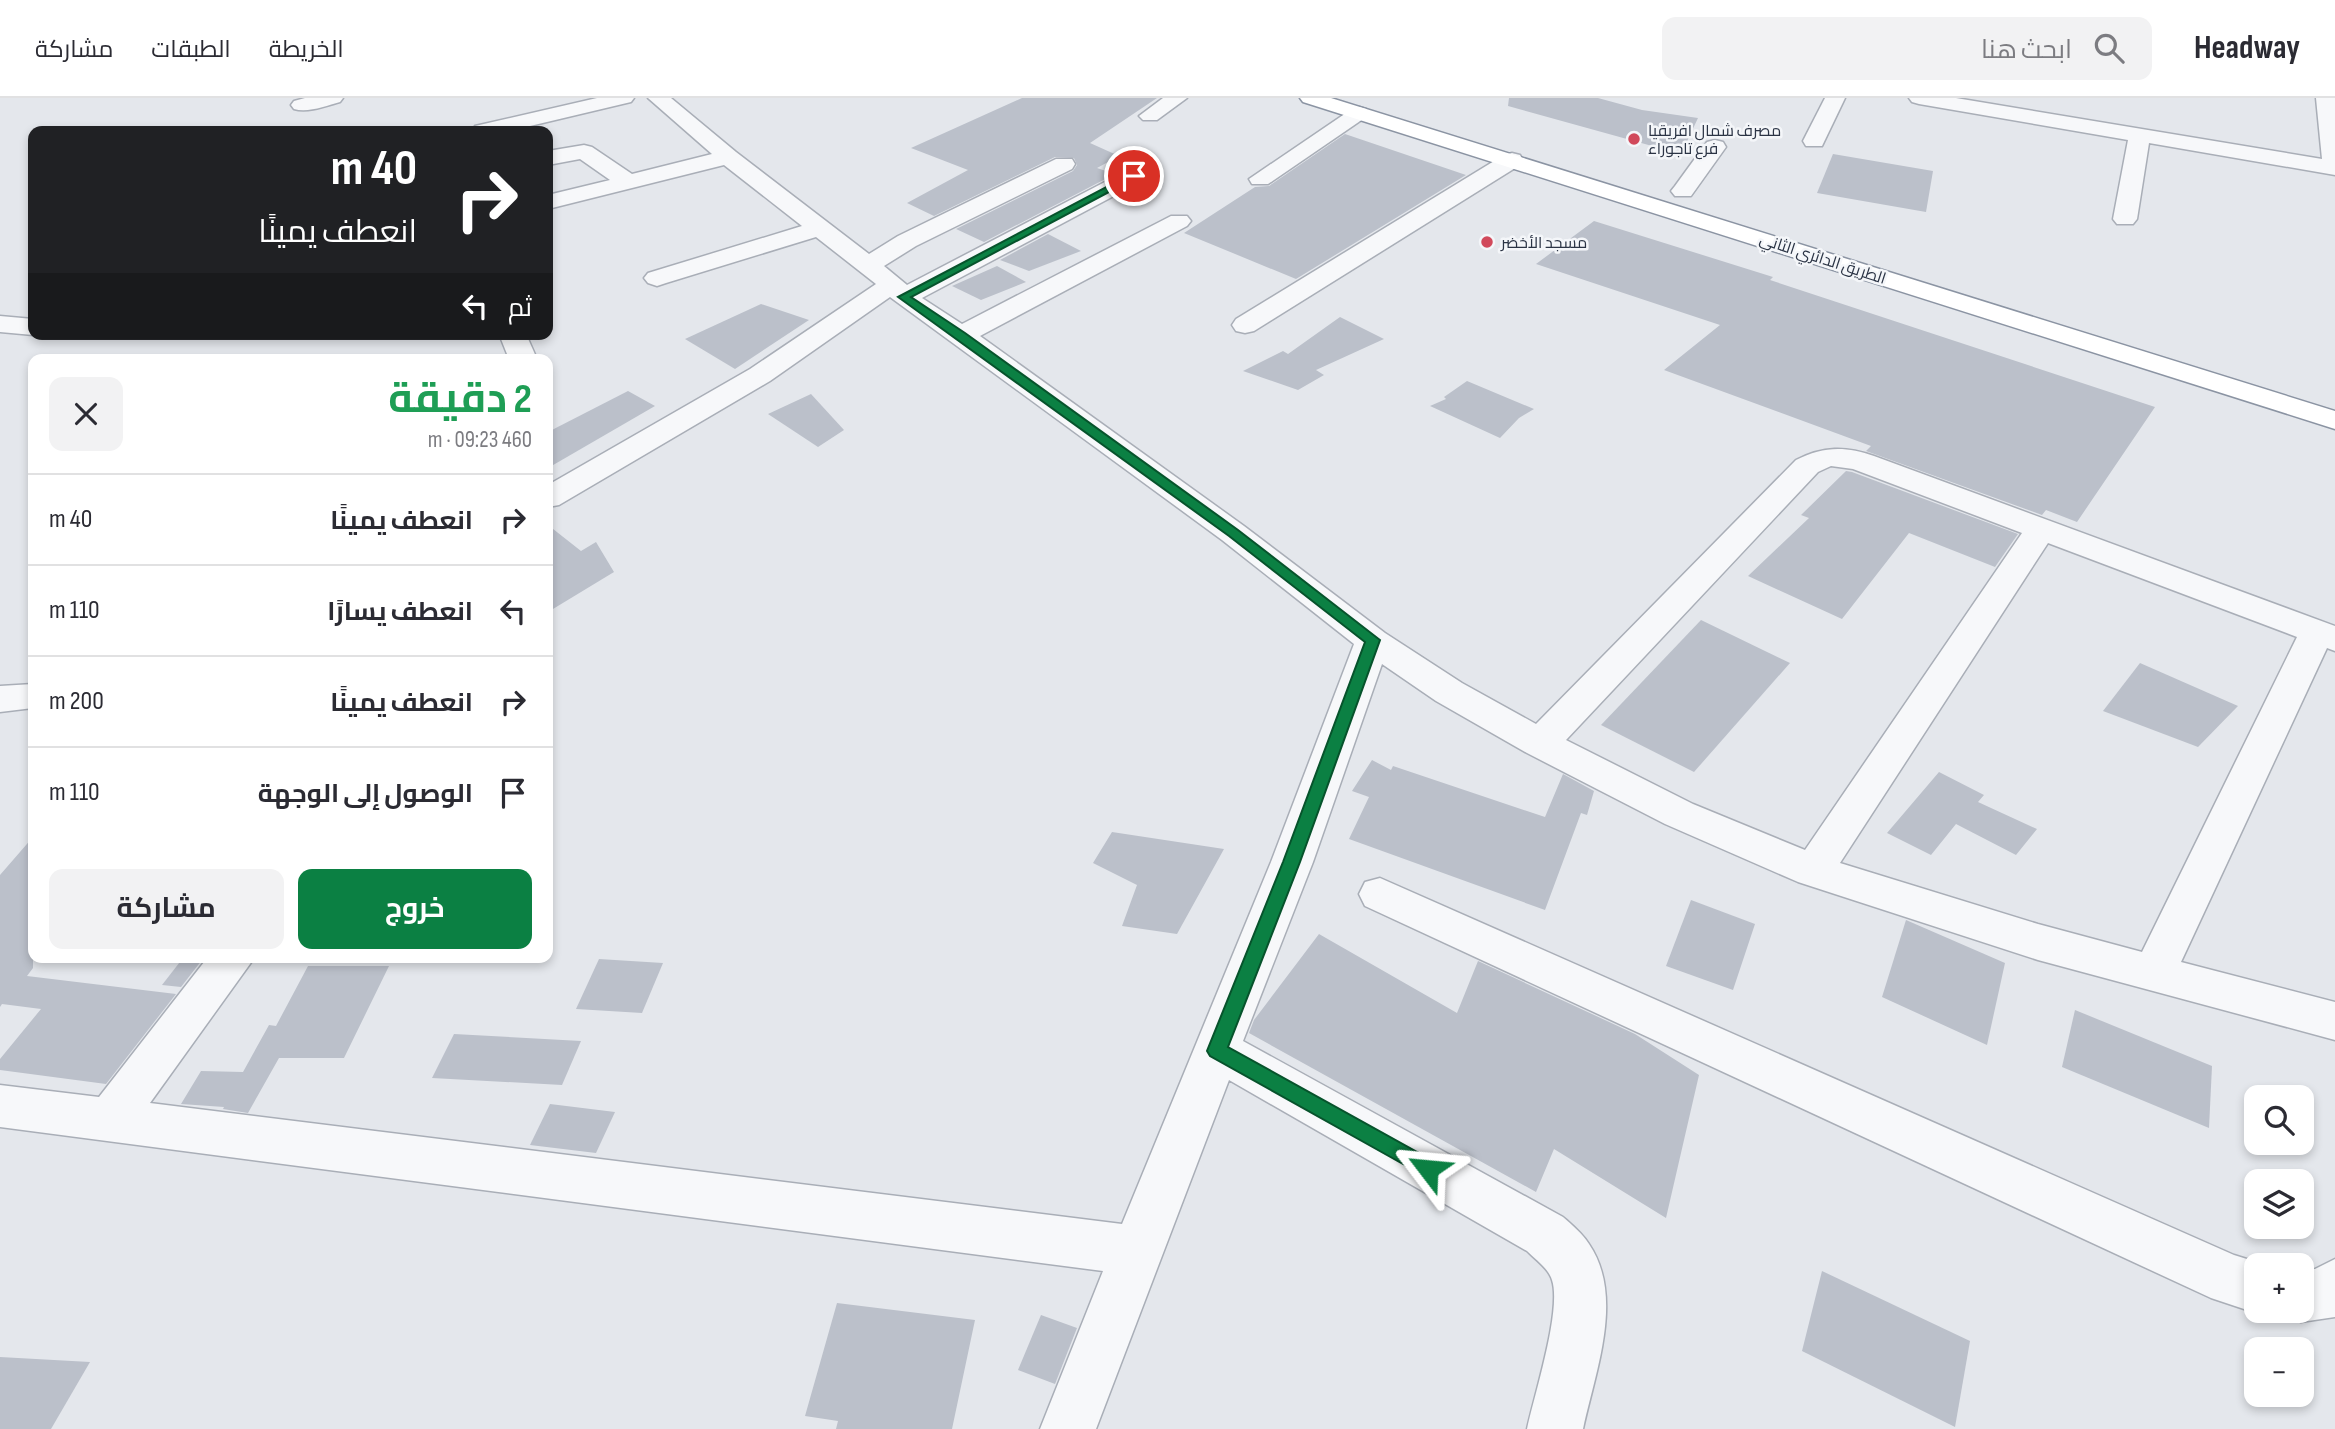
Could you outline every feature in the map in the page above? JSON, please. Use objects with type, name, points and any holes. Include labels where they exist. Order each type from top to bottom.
[{"type":"highway","name":"الطريق الدائري الثاني","points":[[1310,98],[1652,203],[2335,420]]},
{"type":"highway","name":"الطريق الدائري الثاني","points":[[1380,98],[2335,398]]},
{"type":"highway","points":[[1652,203],[1675,202],[1684,197],[1683,191]]},
{"type":"highway","points":[[1766,240],[1766,232],[1770,229],[1788,225]]},
{"type":"street","points":[[301,105],[333,98]]},
{"type":"street","points":[[504,126],[624,98]]},
{"type":"street","points":[[658,98],[728,157],[888,282],[1233,533],[1373,640],[1449,692],[1540,744],[1679,814],[1813,871],[2038,942],[2335,1021]]},
{"type":"street","points":[[1150,116],[1177,98]]},
{"type":"street","points":[[1814,141],[1835,98]]},
{"type":"street","points":[[1919,98],[2334,168],[2326,98]]},
{"type":"street","points":[[2070,123],[2075,98]]},
{"type":"street","points":[[1259,179],[1359,113]]},
{"type":"street","points":[[2124,219],[2140,134]]},
{"type":"street","points":[[1683,191],[1715,147]]},
{"type":"street","points":[[553,157],[583,152],[628,182]]},
{"type":"street","points":[[553,201],[728,157]]},
{"type":"street","points":[[1245,325],[1512,160]]},
{"type":"street","points":[[888,282],[907,241],[1064,164]]},
{"type":"street","points":[[553,495],[761,374],[888,282],[1037,228],[1134,176]]},
{"type":"street","points":[[979,204],[1037,228]]},
{"type":"street","points":[[961,335],[1179,221]]},
{"type":"street","points":[[657,278],[820,228]]},
{"type":"street","points":[[0,324],[28,327]]},
{"type":"street","points":[[1540,744],[1807,466],[1832,455],[1849,457],[2326,636],[2154,973]]},
{"type":"street","points":[[1813,871],[2040,528]]},
{"type":"street","points":[[1068,1429],[1292,862],[1373,640]]},
{"type":"street","points":[[0,699],[28,696]]},
{"type":"street","points":[[1380,894],[2230,1280],[2244,1284]]},
{"type":"street","points":[[110,1120],[228,963]]},
{"type":"street","points":[[1217,1051],[1545,1234],[1567,1254],[1578,1277],[1580,1304],[1555,1429]]},
{"type":"street","points":[[0,1106],[1137,1251]]},
{"type":"street","points":[[2314,1295],[2328,1294],[2335,1285]]},
{"type":"building","points":[[1022,98],[1157,98],[1090,143],[1119,156],[1097,168],[1115,174],[984,242],[956,229],[1073,171],[1077,165],[1074,158],[1055,157],[934,216],[907,203],[968,170],[911,148]]},
{"type":"building","points":[[1509,98],[1598,98],[1642,110],[1698,118],[1681,154],[1508,106]]},
{"type":"building","points":[[1345,134],[1466,175],[1296,279],[1184,233],[1255,187],[1269,186]]},
{"type":"building","points":[[1833,154],[1933,171],[1926,212],[1817,193]]},
{"type":"building","points":[[1594,221],[1773,277],[1770,280],[2155,407],[2077,522],[2046,510],[2042,515],[1866,451],[1871,446],[1664,370],[1720,325],[1536,264]]},
{"type":"building","points":[[1048,234],[1081,251],[1029,271],[1000,260]]},
{"type":"building","points":[[997,266],[1026,282],[981,300],[952,286]]},
{"type":"building","points":[[761,304],[809,320],[735,369],[685,339]]},
{"type":"building","points":[[1340,317],[1384,339],[1316,370],[1324,375],[1298,390],[1243,371],[1283,351],[1288,354]]},
{"type":"building","points":[[1467,381],[1534,409],[1519,418],[1500,438],[1430,406],[1446,399],[1444,397]]},
{"type":"building","points":[[628,391],[655,406],[553,465],[553,429]]},
{"type":"building","points":[[811,394],[844,430],[818,447],[768,414]]},
{"type":"building","points":[[1846,471],[2018,534],[1995,567],[1909,533],[1842,619],[1748,576],[1809,518],[1801,515]]},
{"type":"building","points":[[553,529],[581,551],[596,542],[614,572],[553,609]]},
{"type":"building","points":[[1701,620],[1790,663],[1694,772],[1601,725]]},
{"type":"building","points":[[2140,663],[2238,706],[2198,747],[2103,711]]},
{"type":"building","points":[[1372,760],[1391,770],[1393,766],[1545,817],[1563,774],[1594,791],[1587,815],[1581,813],[1545,910],[1349,839],[1369,797],[1352,791]]},
{"type":"building","points":[[1939,772],[1984,795],[1978,802],[2037,829],[2016,855],[1956,824],[1931,855],[1887,833]]},
{"type":"building","points":[[1112,832],[1224,849],[1177,934],[1122,926],[1137,885],[1093,863]]},
{"type":"building","points":[[28,843],[28,963],[33,963],[33,968],[27,976],[176,994],[106,1084],[0,1070],[0,1059],[41,1009],[2,1004],[0,1007],[0,875]]},
{"type":"building","points":[[1691,900],[1755,924],[1733,990],[1666,966]]},
{"type":"building","points":[[1906,920],[2005,963],[1987,1045],[1882,997]]},
{"type":"building","points":[[1319,934],[1457,1013],[1478,961],[1635,1034],[1699,1075],[1666,1218],[1554,1149],[1536,1192],[1249,1033],[1254,1020]]},
{"type":"building","points":[[599,959],[663,963],[642,1013],[576,1009]]},
{"type":"building","points":[[179,963],[200,963],[181,987],[162,985]]},
{"type":"building","points":[[308,966],[389,966],[344,1058],[279,1058],[248,1113],[223,1109],[224,1107],[181,1104],[201,1071],[243,1072],[269,1025],[276,1026]]},
{"type":"building","points":[[2075,1010],[2212,1066],[2209,1128],[2062,1067]]},
{"type":"building","points":[[454,1034],[581,1041],[562,1085],[432,1078]]},
{"type":"building","points":[[550,1104],[615,1112],[596,1153],[530,1145]]},
{"type":"building","points":[[1822,1271],[1970,1341],[1955,1427],[1802,1351]]},
{"type":"building","points":[[837,1303],[975,1320],[952,1429],[836,1429],[838,1421],[805,1416]]},
{"type":"building","points":[[1041,1315],[1077,1328],[1055,1384],[1018,1370]]},
{"type":"building","points":[[0,1357],[90,1362],[51,1429],[0,1429]]},
{"type":"place","name":"مصرف شمال افريقيا فرع تاجوراء","points":[[1634,139]]},
{"type":"place","name":"مسجد الأخضر","points":[[1487,242]]},
{"type":"route","points":[[1134,176],[904,297],[961,335],[1233,533],[1373,640],[1292,862],[1217,1051],[1428,1169]]}]
